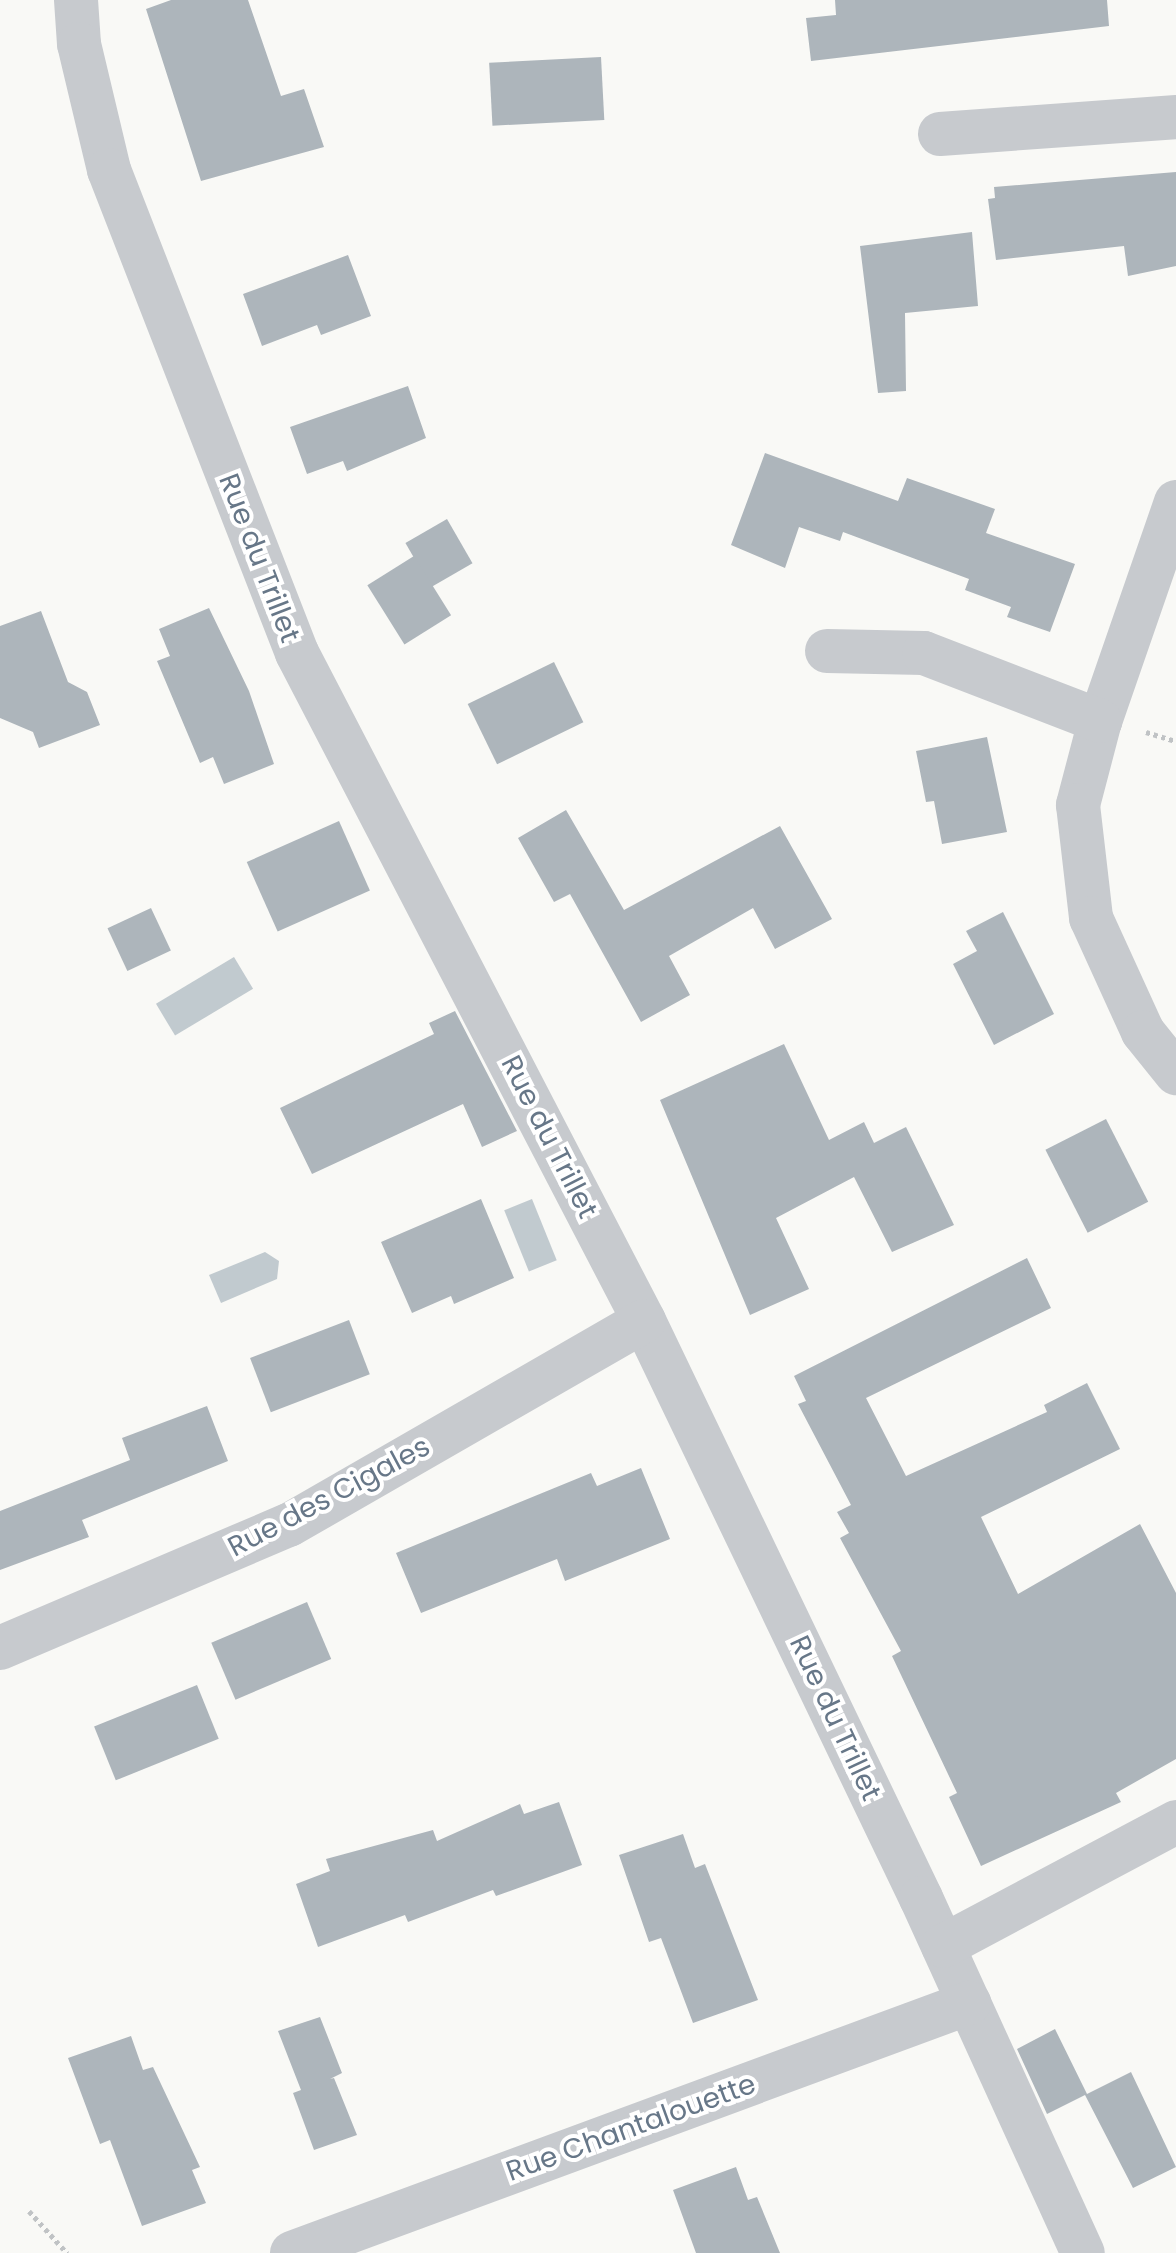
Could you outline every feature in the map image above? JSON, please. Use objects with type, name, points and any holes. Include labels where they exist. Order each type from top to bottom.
[{"type":"street","name":"Rue du Trillet","points":[[76,0],[79,44],[109,170],[297,653],[644,1321],[943,1946],[1083,2253]]},
{"type":"street","points":[[940,134],[1176,117]]},
{"type":"street","points":[[1176,502],[1100,721],[1078,805],[1091,918],[1143,1032],[1176,1073]]},
{"type":"street","points":[[827,651],[924,653],[1100,721]]},
{"type":"street","name":"Rue des Cigales","points":[[0,1648],[289,1525],[644,1321]]},
{"type":"street","points":[[943,1946],[1176,1822]]},
{"type":"street","name":"Rue Chantalouette","points":[[292,2253],[969,2003]]},
{"type":"path","points":[[29,2211],[67,2253]]},
{"type":"shaded area","points":[[234,957],[253,989],[175,1036],[156,1004]]},
{"type":"shaded area","points":[[532,1199],[557,1260],[529,1271],[504,1210]]},
{"type":"shaded area","points":[[265,1252],[279,1261],[277,1279],[221,1303],[209,1275]]},
{"type":"building","points":[[171,0],[248,0],[281,96],[304,89],[324,147],[201,181],[146,9]]},
{"type":"building","points":[[835,0],[1107,0],[1109,26],[811,61],[806,18],[836,15]]},
{"type":"building","points":[[601,57],[604,120],[492,126],[489,63]]},
{"type":"building","points":[[1176,172],[1176,266],[1128,276],[1124,246],[996,260],[988,199],[995,198],[994,187]]},
{"type":"building","points":[[972,232],[978,306],[905,313],[906,391],[878,393],[860,246]]},
{"type":"building","points":[[348,255],[371,316],[321,335],[317,325],[262,346],[243,294]]},
{"type":"building","points":[[408,386],[426,438],[347,471],[343,461],[307,474],[290,427]]},
{"type":"building","points":[[765,453],[898,501],[907,478],[995,509],[986,533],[1075,564],[1050,632],[1007,617],[1011,607],[965,590],[969,579],[843,532],[840,541],[799,527],[785,568],[731,545]]},
{"type":"building","points":[[447,519],[472,563],[431,587],[405,543]]},
{"type":"building","points":[[414,556],[451,615],[404,645],[367,585]]},
{"type":"building","points":[[209,608],[249,691],[274,764],[224,784],[213,757],[200,763],[157,661],[170,656],[159,629]]},
{"type":"building","points":[[41,611],[68,682],[87,692],[100,725],[39,748],[33,732],[0,718],[0,626]]},
{"type":"building","points":[[554,662],[583,722],[497,764],[468,704]]},
{"type":"building","points":[[987,737],[1007,832],[942,844],[934,801],[926,802],[916,751]]},
{"type":"building","points":[[566,810],[624,910],[780,826],[832,919],[775,949],[753,908],[669,956],[690,995],[641,1022],[570,894],[554,902],[518,838]]},
{"type":"building","points":[[339,821],[370,890],[278,932],[247,862]]},
{"type":"building","points":[[151,908],[171,951],[127,971],[107,928]]},
{"type":"building","points":[[1003,912],[1054,1014],[994,1045],[953,964],[977,951],[966,931]]},
{"type":"building","points":[[455,1011],[517,1131],[482,1147],[463,1104],[312,1174],[280,1108],[434,1034],[429,1023]]},
{"type":"building","points":[[784,1044],[829,1140],[864,1122],[874,1143],[906,1127],[954,1225],[892,1252],[854,1177],[776,1218],[809,1289],[750,1315],[660,1100]]},
{"type":"building","points":[[1106,1119],[1148,1202],[1088,1233],[1045,1150]]},
{"type":"building","points":[[481,1199],[514,1278],[454,1304],[451,1296],[412,1313],[381,1242]]},
{"type":"building","points":[[1027,1258],[1051,1308],[866,1398],[906,1476],[1047,1412],[1044,1405],[1087,1383],[1120,1449],[981,1517],[1018,1594],[1140,1524],[1176,1593],[1176,1759],[1116,1793],[1121,1802],[981,1866],[949,1797],[957,1793],[892,1656],[901,1651],[840,1538],[849,1533],[837,1512],[851,1505],[798,1404],[806,1401],[794,1376]]},
{"type":"building","points":[[349,1320],[370,1374],[271,1412],[250,1358]]},
{"type":"building","points":[[207,1406],[228,1461],[82,1520],[89,1537],[0,1570],[0,1511],[130,1460],[122,1438]]},
{"type":"building","points":[[641,1468],[670,1539],[565,1581],[557,1559],[421,1613],[396,1553],[591,1473],[597,1486]]},
{"type":"building","points":[[307,1602],[331,1659],[235,1700],[211,1643]]},
{"type":"building","points":[[197,1685],[219,1739],[116,1780],[94,1727]]},
{"type":"building","points":[[559,1802],[582,1865],[496,1896],[493,1890],[408,1922],[405,1915],[318,1947],[296,1884],[330,1871],[326,1859],[433,1830],[437,1841],[520,1804],[524,1814]]},
{"type":"building","points":[[683,1834],[695,1868],[705,1864],[758,2000],[693,2023],[661,1938],[649,1942],[619,1855]]},
{"type":"building","points":[[320,2017],[342,2073],[330,2079],[334,2078],[357,2135],[314,2150],[293,2093],[301,2090],[278,2031]]},
{"type":"building","points":[[1055,2029],[1087,2094],[1131,2072],[1176,2167],[1133,2188],[1085,2095],[1047,2114],[1017,2049]]},
{"type":"building","points":[[131,2036],[143,2070],[153,2067],[200,2167],[192,2170],[206,2203],[142,2226],[110,2140],[100,2144],[68,2058]]},
{"type":"building","points":[[736,2167],[748,2200],[757,2197],[780,2253],[696,2253],[673,2190]]}]
